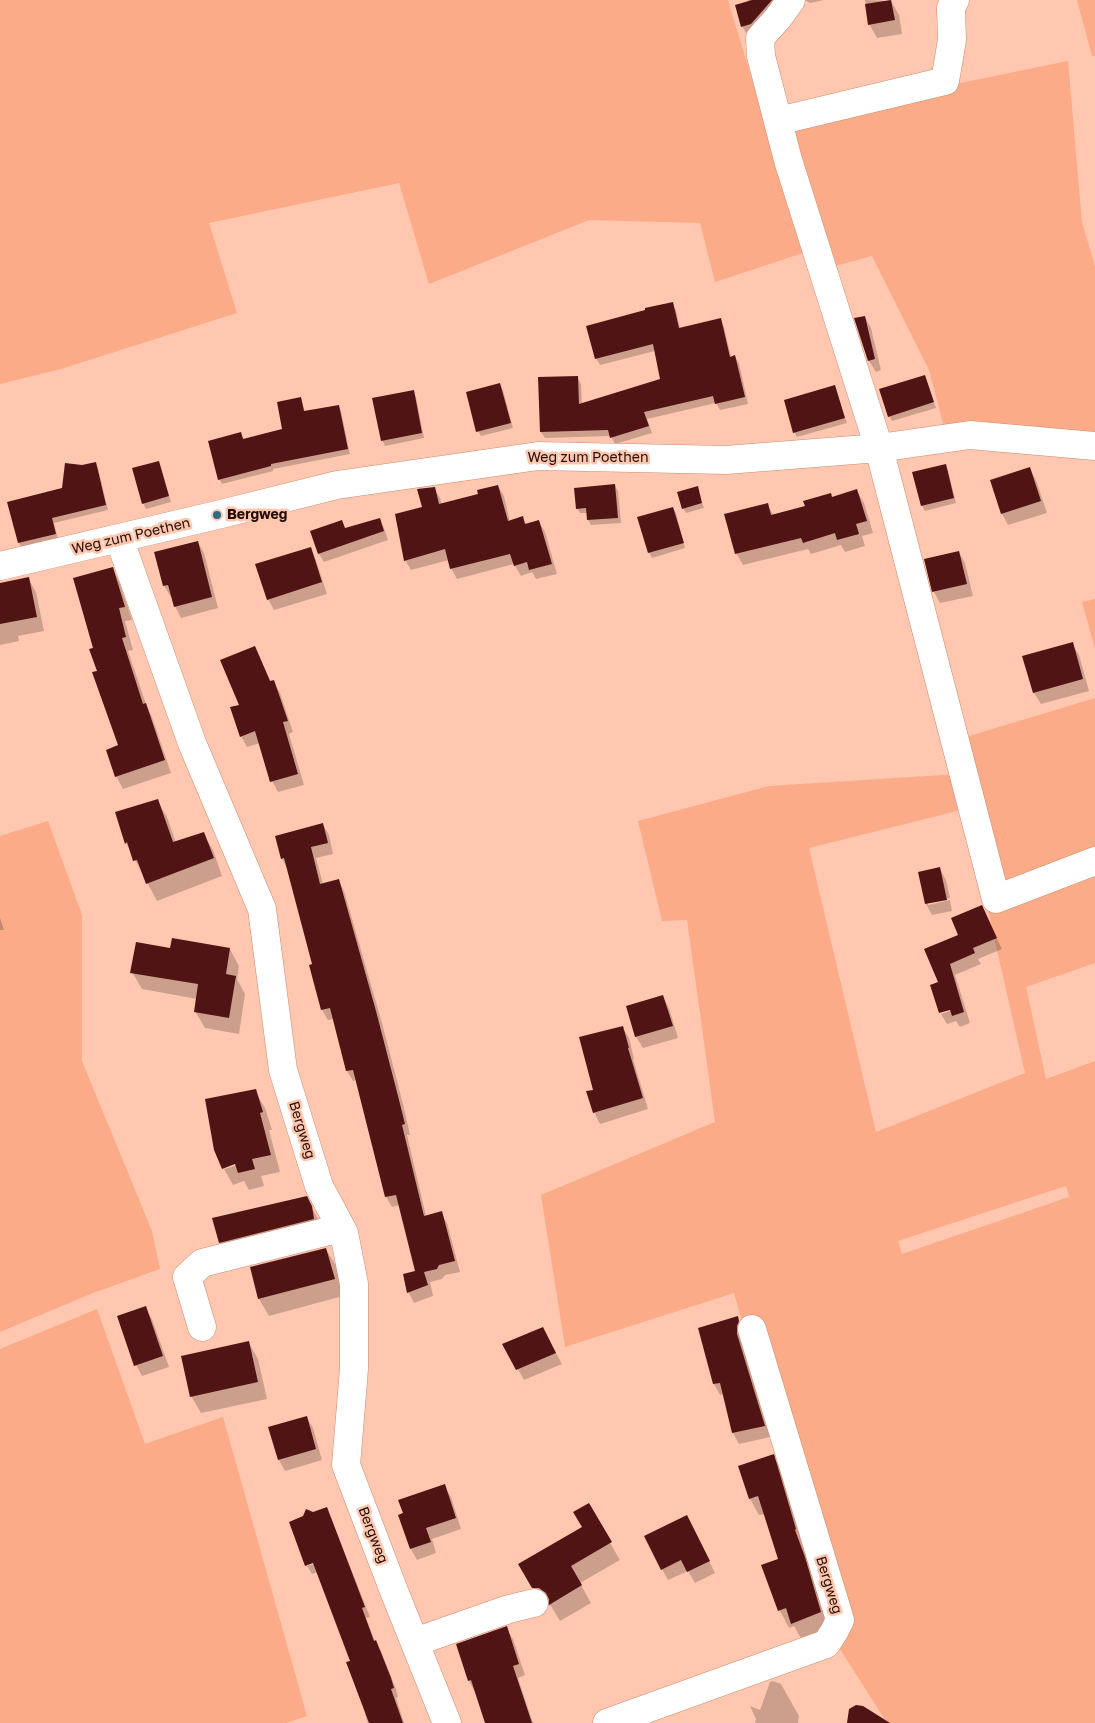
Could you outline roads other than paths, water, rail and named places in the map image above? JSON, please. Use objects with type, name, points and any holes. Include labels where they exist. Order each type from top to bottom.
[{"type":"street","points":[[792,0],[760,38],[761,56],[788,160],[879,448],[996,899],[1095,861]]},
{"type":"street","points":[[778,121],[945,81],[952,40],[952,8],[955,0]]},
{"type":"street","name":"Weg zum Poethen","points":[[0,566],[337,485],[538,456],[726,460],[879,448],[970,435],[1095,446]]},
{"type":"street","name":"Bergweg","points":[[119,538],[192,743],[262,909],[283,1070],[319,1186],[344,1233],[354,1284],[354,1369],[346,1465],[447,1723]]},
{"type":"street","points":[[202,1327],[187,1277],[202,1263],[342,1228]]},
{"type":"street","name":"Bergweg","points":[[607,1723],[826,1644],[840,1620],[752,1329]]},
{"type":"street","points":[[415,1642],[509,1609],[534,1604]]},
{"type":"place","name":"Bergweg","points":[[217,515]]}]
